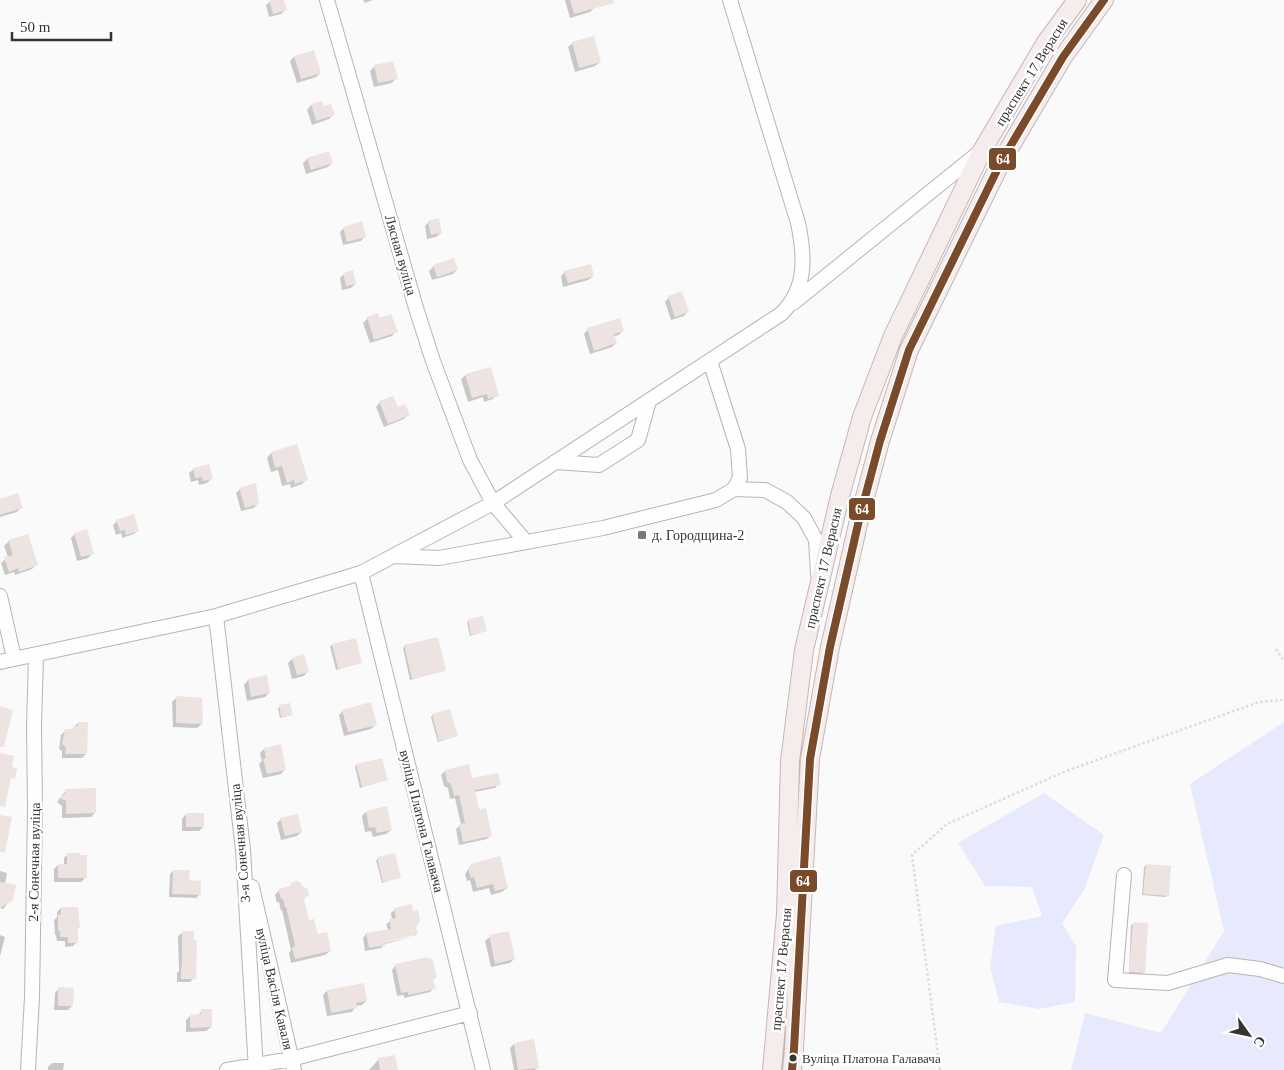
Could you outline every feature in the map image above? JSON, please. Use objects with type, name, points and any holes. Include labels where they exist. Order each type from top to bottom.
[{"type":"main road","name":"праспект 17 Верасня","points":[[772,1070],[786,914],[790,761],[804,650],[840,496],[862,417],[894,336],[983,149],[1045,44],[1077,0]]},
{"type":"main road","name":"праспект 17 Верасня","points":[[792,1070],[810,760],[830,647],[859,520],[880,441],[910,350],[1001,162],[1063,57],[1104,0]]},
{"type":"street","name":"Лясная вуліца","points":[[327,0],[433,361],[470,460],[493,503],[526,542]]},
{"type":"street","points":[[730,0],[800,232],[803,271],[798,288],[787,308]]},
{"type":"street","points":[[0,662],[216,616],[361,573],[493,503],[756,331],[983,149]]},
{"type":"street","points":[[393,556],[439,558],[603,528],[716,500],[734,489],[740,478],[738,449],[710,361]]},
{"type":"street","points":[[556,462],[599,465],[638,440],[649,401]]},
{"type":"street","points":[[734,489],[765,490],[787,502],[804,518],[816,540],[819,586]]},
{"type":"street","name":"вуліца Платона Галавача","points":[[361,573],[483,1070]]},
{"type":"street","points":[[0,596],[14,658]]},
{"type":"street","name":"3-я Сонечная вуліца","points":[[216,616],[243,850],[255,1068]]},
{"type":"street","name":"2-я Сонечная вуліца","points":[[28,1070],[32,998],[36,655]]},
{"type":"street","name":"вуліца Васіля Каваля","points":[[243,850],[293,1064]]},
{"type":"street","points":[[1124,876],[1116,980],[1168,983],[1228,965],[1260,969],[1284,976]]},
{"type":"street","points":[[228,1070],[293,1064],[470,1014]]},
{"type":"path","points":[[1276,649],[1284,661]]},
{"type":"path","points":[[940,1070],[912,856],[947,824],[1066,771],[1259,702],[1284,700]]},
{"type":"shaded area","points":[[1284,722],[1284,1070],[1071,1070],[1085,1013],[1161,1033],[1224,931],[1190,784]]},
{"type":"shaded area","points":[[1044,793],[1104,835],[1084,890],[1062,923],[1076,946],[1075,1002],[1039,1009],[999,1002],[990,967],[996,926],[1042,916],[1032,887],[985,886],[958,843]]},
{"type":"building","points":[[269,0],[284,0],[287,10],[273,14]]},
{"type":"building","points":[[570,0],[614,0],[614,3],[574,14]]},
{"type":"building","points":[[594,36],[601,62],[579,68],[572,42]]},
{"type":"building","points":[[314,50],[321,73],[301,79],[294,56]]},
{"type":"building","points":[[393,61],[398,79],[378,83],[374,65]]},
{"type":"building","points":[[322,101],[324,106],[331,104],[335,115],[316,121],[311,104]]},
{"type":"building","points":[[329,151],[333,163],[311,170],[307,158]]},
{"type":"building","points":[[439,218],[442,233],[431,235],[428,221]]},
{"type":"building","points":[[362,221],[366,237],[347,242],[343,227]]},
{"type":"building","points":[[454,258],[458,270],[437,277],[433,265]]},
{"type":"building","points":[[591,264],[594,276],[568,283],[564,271]]},
{"type":"building","points":[[353,270],[356,284],[346,286],[343,273]]},
{"type":"building","points":[[682,291],[689,312],[675,317],[668,296]]},
{"type":"building","points":[[378,313],[380,318],[391,314],[398,332],[374,340],[367,317]]},
{"type":"building","points":[[620,318],[624,331],[614,334],[617,343],[594,351],[587,328]]},
{"type":"building","points":[[491,367],[499,396],[488,399],[487,394],[472,398],[465,374]]},
{"type":"building","points":[[393,396],[398,407],[405,404],[410,415],[388,424],[379,401]]},
{"type":"building","points":[[297,444],[308,480],[295,484],[294,480],[287,483],[282,466],[275,468],[271,452]]},
{"type":"building","points":[[209,464],[213,479],[203,481],[202,477],[195,478],[193,468]]},
{"type":"building","points":[[256,483],[259,504],[245,508],[239,488]]},
{"type":"building","points":[[18,493],[23,508],[0,515],[0,499]]},
{"type":"building","points":[[134,514],[139,531],[126,535],[125,530],[120,531],[116,520]]},
{"type":"building","points":[[87,529],[94,554],[81,557],[74,533]]},
{"type":"building","points":[[28,534],[38,565],[19,572],[18,568],[9,572],[4,557],[13,555],[8,540]]},
{"type":"building","points":[[483,616],[487,631],[471,635],[468,619]]},
{"type":"building","points":[[438,637],[446,671],[412,679],[404,645]]},
{"type":"building","points":[[356,638],[362,663],[338,669],[332,644]]},
{"type":"building","points":[[304,654],[309,672],[297,675],[292,658]]},
{"type":"building","points":[[267,675],[270,693],[251,697],[248,679]]},
{"type":"building","points":[[176,696],[202,698],[203,724],[176,723]]},
{"type":"building","points":[[371,702],[377,725],[348,732],[342,710]]},
{"type":"building","points":[[290,703],[293,715],[281,717],[279,705]]},
{"type":"building","points":[[0,706],[13,710],[4,747],[0,747]]},
{"type":"building","points":[[450,709],[458,736],[439,741],[432,714]]},
{"type":"building","points":[[78,722],[88,722],[87,754],[65,754],[66,747],[62,744],[65,729],[73,729],[73,726],[78,726]]},
{"type":"building","points":[[281,744],[286,770],[267,774],[263,759],[266,758],[264,748]]},
{"type":"building","points":[[0,753],[14,756],[12,767],[17,768],[15,779],[11,778],[5,807],[0,806]]},
{"type":"building","points":[[382,758],[388,780],[362,787],[356,764]]},
{"type":"building","points":[[469,764],[472,778],[498,773],[501,785],[475,790],[479,809],[486,808],[492,836],[463,842],[459,824],[465,823],[459,795],[454,796],[451,784],[447,782],[445,770]]},
{"type":"building","points":[[96,788],[96,813],[66,814],[66,801],[60,798],[65,793],[65,789]]},
{"type":"building","points":[[387,806],[392,830],[377,833],[375,827],[369,828],[366,811]]},
{"type":"building","points":[[186,813],[204,813],[204,827],[186,827]]},
{"type":"building","points":[[298,814],[302,832],[285,836],[280,818]]},
{"type":"building","points":[[0,815],[12,817],[5,853],[0,852]]},
{"type":"building","points":[[67,853],[87,855],[87,878],[58,878],[58,864],[67,864]]},
{"type":"building","points":[[395,853],[401,878],[383,882],[377,857]]},
{"type":"building","points":[[500,856],[508,888],[495,891],[493,884],[477,888],[474,877],[471,878],[468,868],[471,867],[471,864]]},
{"type":"building","points":[[1146,864],[1171,866],[1169,896],[1143,894]]},
{"type":"building","points":[[173,870],[190,870],[189,880],[201,881],[201,895],[172,894]]},
{"type":"building","points":[[298,881],[308,889],[309,895],[304,899],[309,920],[314,919],[318,934],[327,932],[331,951],[295,959],[292,948],[295,945],[286,907],[278,889],[291,886],[292,882]]},
{"type":"building","points":[[0,882],[16,885],[13,900],[0,908]]},
{"type":"building","points":[[412,904],[413,911],[418,910],[420,921],[416,927],[418,934],[385,942],[386,945],[369,948],[366,933],[391,929],[389,919],[396,918],[394,908]]},
{"type":"building","points":[[61,907],[78,907],[80,928],[78,928],[78,943],[68,943],[68,937],[60,937],[58,915],[61,914]]},
{"type":"building","points":[[1133,922],[1148,923],[1145,973],[1129,972]]},
{"type":"building","points":[[182,931],[194,931],[194,940],[197,940],[196,979],[181,979]]},
{"type":"building","points":[[509,931],[515,959],[495,964],[489,935]]},
{"type":"building","points":[[428,957],[428,959],[432,958],[437,978],[433,979],[436,989],[408,995],[408,992],[401,993],[395,964]]},
{"type":"building","points":[[364,983],[367,1001],[356,1003],[357,1008],[331,1013],[327,990]]},
{"type":"building","points":[[58,987],[74,988],[73,1006],[58,1006]]},
{"type":"building","points":[[201,1009],[212,1009],[212,1027],[190,1028],[190,1015],[201,1014]]},
{"type":"building","points":[[534,1039],[539,1068],[518,1070],[514,1043]]},
{"type":"building","points":[[395,1055],[398,1070],[380,1070],[378,1058]]},
{"type":"transit line","name":"64","points":[[792,1070],[810,759],[830,647],[859,520],[880,441],[909,350],[1001,162],[1063,57],[1104,0]]},
{"type":"place","name":"д. Городщина-2","points":[[642,535]]},
{"type":"place","name":"Вуліца Платона Галавача","points":[[793,1058]]}]
